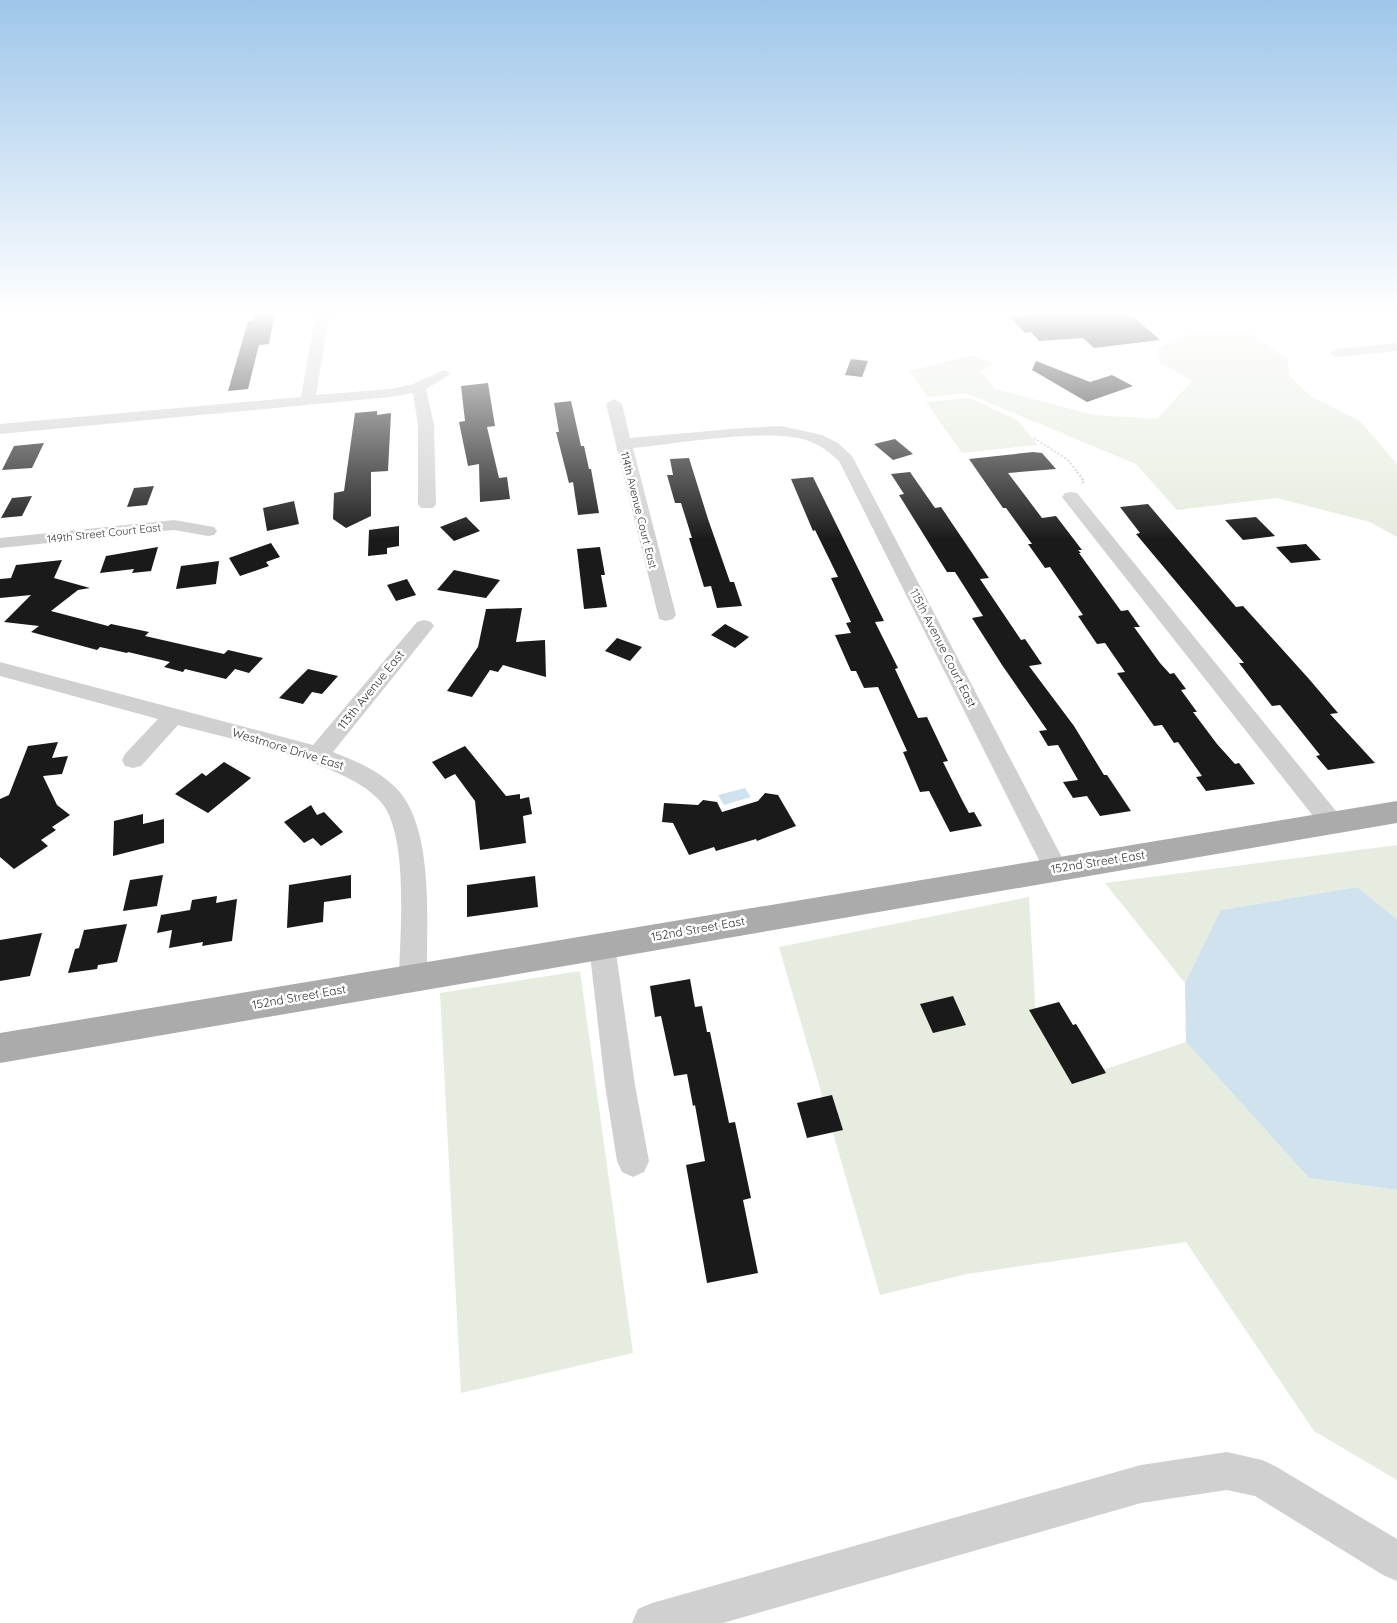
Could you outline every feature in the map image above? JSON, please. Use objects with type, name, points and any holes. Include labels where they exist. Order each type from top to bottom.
[{"type":"main road","name":"152nd Street East","points":[[0,1048],[1397,812]]},
{"type":"street","points":[[308,401],[310,389]]},
{"type":"street","points":[[0,429],[390,393],[410,389]]},
{"type":"street","points":[[419,389],[422,393],[426,430],[426,504]]},
{"type":"street","name":"114th Avenue Court East","points":[[614,404],[666,615]]},
{"type":"street","name":"115th Avenue Court East","points":[[623,444],[765,431],[789,432],[817,439],[834,447],[846,459],[1056,869]]},
{"type":"street","points":[[1071,496],[1332,823]]},
{"type":"street","name":"149th Street Court East","points":[[0,543],[174,525],[208,531]]},
{"type":"street","name":"113th Avenue East","points":[[318,755],[424,626]]},
{"type":"street","name":"Westmore Drive East","points":[[0,668],[318,755],[363,774],[397,806],[410,846],[413,978]]},
{"type":"street","points":[[133,760],[174,716]]},
{"type":"street","points":[[602,946],[632,1161]]},
{"type":"street","points":[[652,1623],[1141,1484],[1227,1471],[1262,1479],[1397,1561]]},
{"type":"path","points":[[1034,438],[1063,456],[1079,473],[1084,481],[1071,496]]},
{"type":"shaded area","points":[[922,389],[995,389],[1094,415],[1157,419],[1185,389],[1303,389],[1310,396],[1360,421],[1397,464],[1397,537],[1370,522],[1277,498],[1177,510],[1136,464],[966,393],[928,397]]},
{"type":"shaded area","points":[[970,398],[1017,420],[1038,445],[962,453],[926,402]]},
{"type":"shaded area","points":[[1397,845],[1397,919],[1357,887],[1222,910],[1185,983],[1105,883]]},
{"type":"shaded area","points":[[1029,897],[1036,1019],[1106,1069],[1186,1042],[1309,1178],[1397,1190],[1397,1480],[1314,1431],[1186,1242],[967,1274],[880,1295],[779,947]]},
{"type":"shaded area","points":[[580,971],[633,1353],[461,1393],[440,993]]},
{"type":"water","points":[[745,788],[751,797],[724,805],[718,795]]},
{"type":"water","points":[[1357,887],[1397,919],[1397,1190],[1309,1178],[1186,1042],[1185,983],[1221,910]]},
{"type":"building","points":[[229,389],[248,389],[248,389],[228,391]]},
{"type":"building","points":[[461,389],[489,389],[495,426],[487,427],[499,478],[507,477],[510,499],[480,502],[479,464],[468,466],[459,422],[465,421]]},
{"type":"building","points":[[1064,389],[1125,389],[1087,402]]},
{"type":"building","points":[[571,401],[581,446],[584,446],[589,469],[591,469],[599,513],[578,515],[573,482],[569,483],[556,432],[559,432],[554,403]]},
{"type":"building","points":[[377,411],[377,415],[391,413],[388,471],[371,472],[371,516],[346,528],[333,519],[334,493],[344,491],[355,413]]},
{"type":"building","points":[[895,439],[913,454],[893,460],[874,444]]},
{"type":"building","points":[[44,443],[32,468],[2,470],[14,446]]},
{"type":"building","points":[[1033,452],[1042,453],[1056,469],[1008,473],[1042,518],[1056,516],[1082,550],[1078,550],[1081,553],[1079,553],[1121,611],[1128,610],[1140,627],[1134,627],[1160,663],[1170,674],[1174,673],[1186,689],[1181,690],[1197,712],[1193,712],[1217,744],[1235,764],[1239,763],[1255,784],[1206,791],[1196,777],[1202,776],[1178,742],[1174,743],[1162,725],[1154,726],[1117,673],[1125,672],[1105,643],[1097,644],[1078,616],[1083,615],[1050,567],[1045,568],[1028,544],[1032,544],[1006,508],[1003,508],[969,459]]},
{"type":"building","points":[[689,458],[730,582],[734,582],[742,606],[717,608],[711,586],[704,587],[689,538],[692,538],[681,503],[675,503],[667,475],[673,475],[670,459]]},
{"type":"building","points":[[910,472],[935,508],[941,507],[989,578],[980,579],[1021,640],[1025,639],[1042,664],[1029,666],[1074,726],[1104,775],[1107,775],[1131,811],[1100,816],[1087,796],[1073,798],[1063,782],[1078,780],[1058,745],[1048,746],[1039,731],[1047,730],[972,618],[983,616],[955,572],[947,572],[899,495],[904,494],[891,474]]},
{"type":"building","points":[[813,477],[884,621],[875,622],[898,668],[895,669],[918,718],[927,717],[948,761],[943,762],[962,800],[969,813],[974,812],[982,826],[950,832],[929,791],[920,792],[903,752],[907,751],[878,687],[864,688],[856,671],[851,671],[835,635],[851,633],[846,623],[851,622],[831,578],[838,577],[815,530],[813,531],[791,479]]},
{"type":"building","points":[[154,486],[147,505],[127,507],[134,488]]},
{"type":"building","points":[[32,496],[22,516],[1,518],[12,498]]},
{"type":"building","points":[[294,501],[299,524],[267,531],[263,508]]},
{"type":"building","points":[[1148,504],[1236,607],[1243,606],[1309,679],[1338,713],[1330,714],[1375,763],[1328,770],[1316,756],[1320,755],[1280,705],[1272,706],[1239,663],[1244,663],[1136,534],[1140,533],[1120,507]]},
{"type":"building","points":[[466,517],[480,531],[454,541],[440,527]]},
{"type":"building","points":[[1256,517],[1275,536],[1243,540],[1225,520]]},
{"type":"building","points":[[399,526],[399,546],[387,548],[387,554],[368,556],[369,530]]},
{"type":"building","points":[[271,543],[280,557],[266,562],[269,566],[240,576],[229,558]]},
{"type":"building","points":[[1306,544],[1321,560],[1291,563],[1276,547]]},
{"type":"building","points":[[158,547],[151,571],[132,573],[134,569],[100,573],[106,556]]},
{"type":"building","points":[[600,547],[605,575],[601,575],[607,607],[584,609],[577,549]]},
{"type":"building","points":[[62,560],[54,578],[90,588],[78,590],[51,611],[108,626],[111,624],[149,632],[145,636],[224,654],[228,650],[263,658],[249,673],[235,669],[226,679],[185,669],[183,672],[164,667],[170,662],[100,647],[97,650],[31,632],[39,626],[4,622],[31,595],[0,598],[0,579],[11,578],[16,565]]},
{"type":"building","points":[[219,561],[216,584],[176,589],[181,566]]},
{"type":"building","points":[[454,570],[500,580],[486,598],[437,590]]},
{"type":"building","points":[[407,579],[416,595],[396,601],[387,585]]},
{"type":"building","points":[[522,608],[516,642],[545,640],[546,677],[503,665],[498,672],[490,670],[472,697],[447,691],[478,647],[486,609]]},
{"type":"building","points":[[725,624],[749,637],[735,648],[711,635]]},
{"type":"building","points":[[617,638],[642,647],[630,661],[605,651]]},
{"type":"building","points":[[308,669],[338,676],[322,694],[312,692],[303,704],[279,698]]},
{"type":"building","points":[[58,742],[52,758],[68,756],[62,774],[43,776],[57,805],[70,815],[52,827],[56,830],[41,840],[48,846],[14,869],[0,857],[0,799],[9,795],[28,746]]},
{"type":"building","points":[[465,746],[506,796],[520,794],[520,799],[529,797],[532,814],[523,816],[526,843],[480,850],[475,801],[455,774],[445,779],[432,762]]},
{"type":"building","points":[[224,762],[251,778],[208,813],[175,794],[202,773],[206,776]]},
{"type":"building","points":[[765,793],[778,795],[796,826],[757,841],[756,839],[716,851],[714,847],[689,855],[673,823],[662,822],[664,803],[698,805],[703,800],[717,802],[722,812],[758,801]]},
{"type":"building","points":[[311,805],[317,815],[324,812],[343,832],[321,846],[313,838],[304,843],[284,822]]},
{"type":"building","points":[[143,814],[143,824],[164,819],[164,843],[113,856],[114,821]]},
{"type":"building","points":[[163,875],[157,906],[123,911],[130,880]]},
{"type":"building","points":[[351,875],[351,898],[324,902],[323,922],[287,928],[289,885]]},
{"type":"building","points":[[535,876],[538,907],[467,917],[467,885]]},
{"type":"building","points":[[217,896],[216,903],[237,899],[232,941],[202,946],[203,942],[169,948],[172,930],[157,933],[161,915],[190,910],[192,900]]},
{"type":"building","points":[[127,924],[117,962],[98,965],[97,969],[68,973],[75,949],[79,948],[84,930]]},
{"type":"building","points":[[42,933],[30,976],[0,981],[0,940]]},
{"type":"building","points":[[690,979],[695,1007],[702,1006],[707,1032],[710,1032],[729,1123],[735,1122],[751,1198],[743,1200],[758,1273],[707,1283],[686,1165],[705,1161],[695,1105],[693,1106],[687,1074],[674,1076],[661,1016],[655,1017],[650,986]]},
{"type":"building","points":[[953,996],[966,1025],[933,1033],[920,1004]]},
{"type":"building","points":[[1059,1002],[1073,1025],[1076,1024],[1106,1073],[1072,1084],[1029,1010]]},
{"type":"building","points":[[832,1095],[843,1130],[807,1138],[797,1103]]}]
